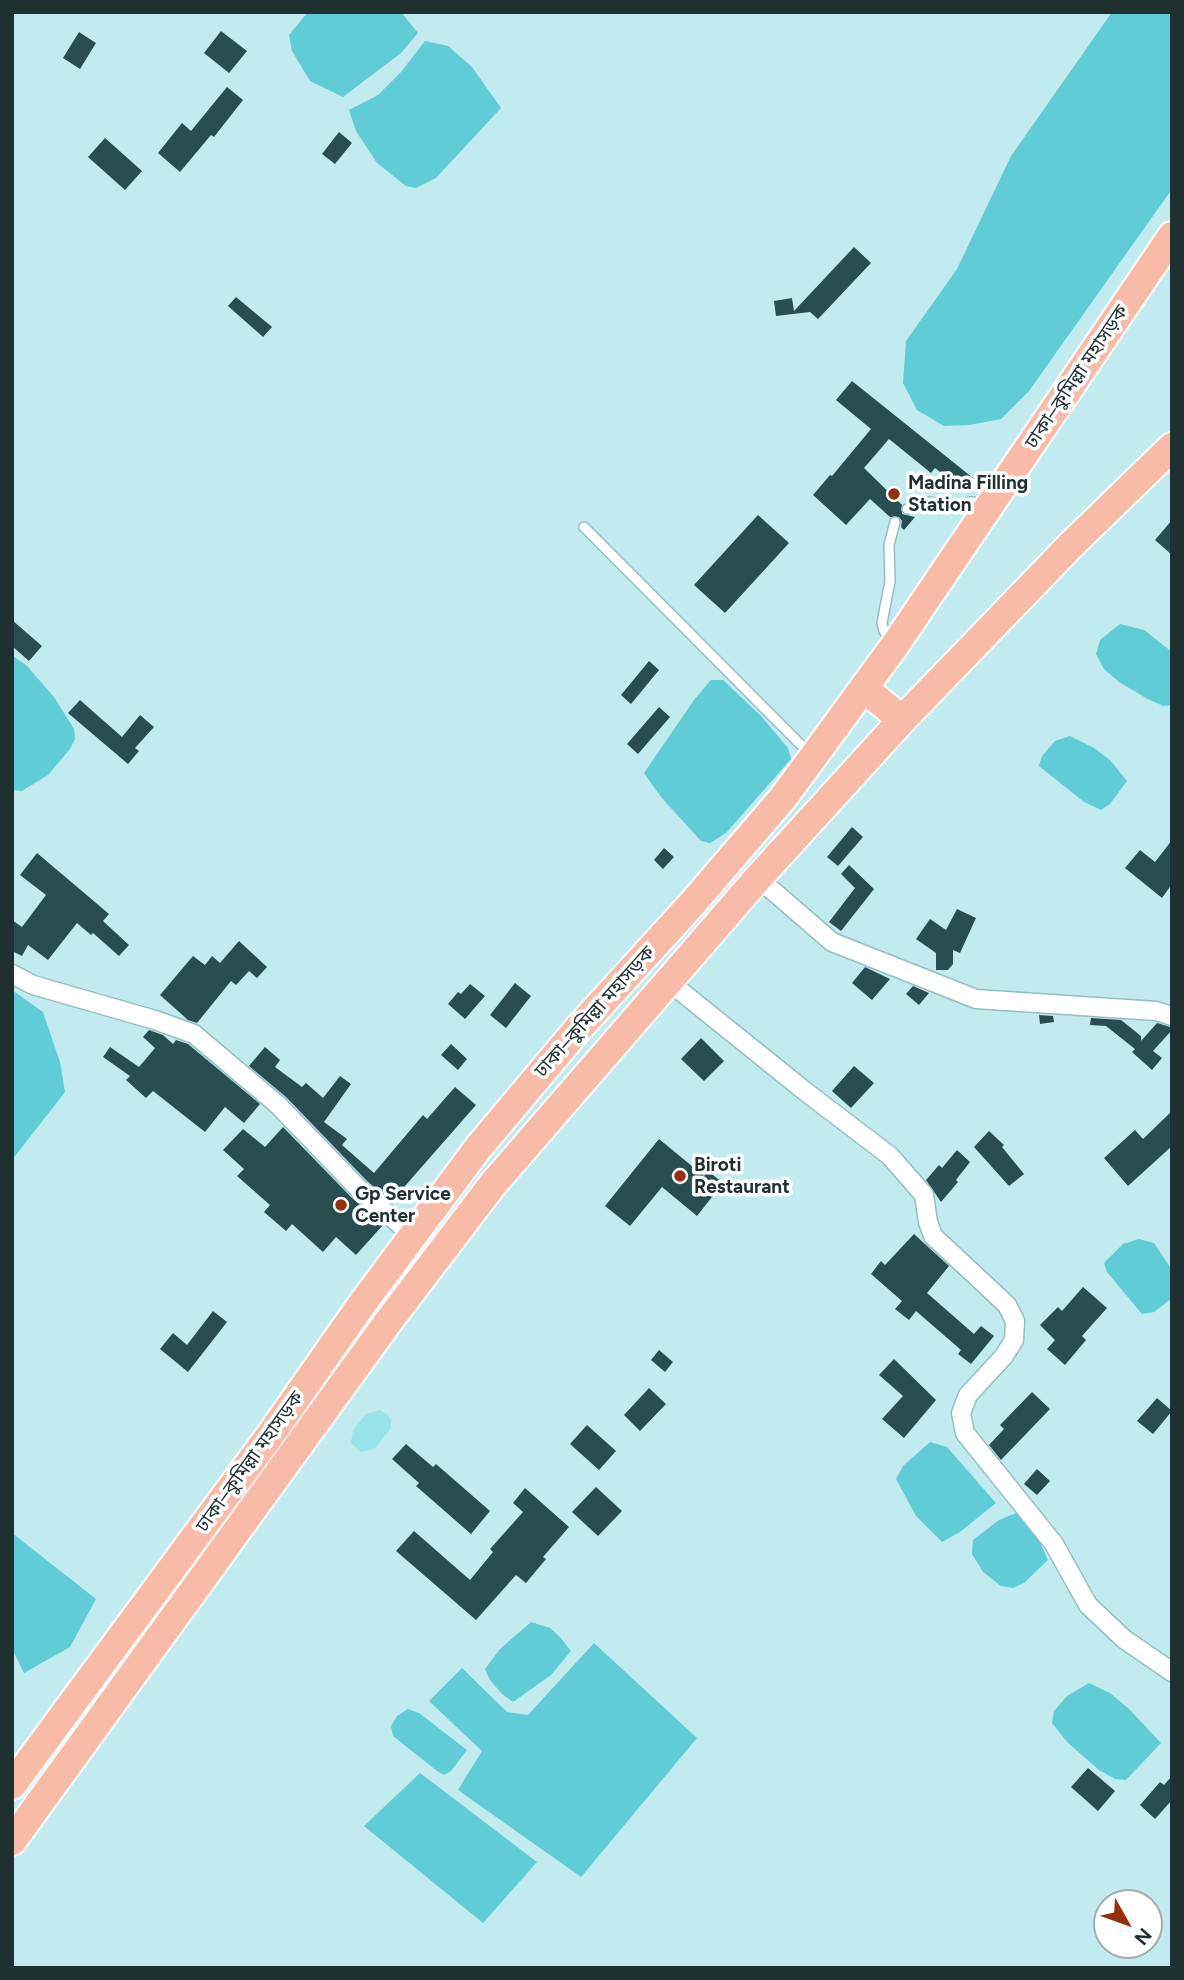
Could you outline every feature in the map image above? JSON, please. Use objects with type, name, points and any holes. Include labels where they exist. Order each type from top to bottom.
[{"type":"highway","name":"ঢাকা–কুমিল্লা মহাসড়ক","points":[[12,1785],[478,1148],[577,1030],[691,905],[782,799],[895,645],[1172,236]]},
{"type":"highway","name":"ঢাকা–কুমিল্লা মহাসড়ক","points":[[12,1841],[295,1450],[493,1184],[758,878],[902,720],[1072,545],[1172,447]]},
{"type":"highway","points":[[863,688],[902,720]]},
{"type":"highway","points":[[271,1434],[295,1450]]},
{"type":"street","points":[[758,878],[832,942],[976,999],[1157,1011],[1172,1016]]},
{"type":"street","points":[[12,974],[33,985],[194,1034],[278,1105],[359,1189],[413,1236]]},
{"type":"street","points":[[668,981],[890,1156],[924,1195],[933,1236],[1007,1305],[1015,1321],[1014,1340],[1004,1356],[968,1395],[961,1413],[965,1433],[1054,1544],[1088,1605],[1124,1639],[1172,1672]]},
{"type":"lane","points":[[907,509],[928,502],[950,506],[972,502],[990,505]]},
{"type":"lane","points":[[895,522],[889,545],[890,581],[882,623],[884,631],[895,645]]},
{"type":"lane","points":[[584,527],[813,757]]},
{"type":"shaded area","points":[[308,12],[401,12],[418,33],[401,53],[343,97],[310,81],[292,51],[289,35]]},
{"type":"shaded area","points":[[1112,12],[1172,12],[1172,189],[1029,391],[1001,419],[944,426],[917,410],[903,383],[906,341],[957,269],[1011,156]]},
{"type":"shaded area","points":[[425,41],[448,46],[472,67],[501,108],[436,178],[416,188],[406,186],[377,163],[356,131],[349,110],[378,95],[401,72]]},
{"type":"shaded area","points":[[1120,624],[1144,630],[1172,652],[1172,705],[1163,706],[1146,698],[1119,682],[1104,669],[1096,654],[1100,640]]},
{"type":"shaded area","points":[[12,655],[27,666],[54,697],[74,729],[75,739],[48,775],[22,791],[12,790]]},
{"type":"shaded area","points":[[711,680],[723,680],[761,716],[788,748],[791,759],[726,833],[710,843],[701,841],[661,797],[644,773],[694,700]]},
{"type":"shaded area","points":[[1070,736],[1110,760],[1127,781],[1110,804],[1101,810],[1084,802],[1039,766],[1042,756],[1055,741]]},
{"type":"shaded area","points":[[12,990],[43,1012],[60,1062],[65,1092],[12,1160]]},
{"type":"shaded area","points":[[1139,1239],[1154,1243],[1172,1270],[1172,1298],[1154,1312],[1142,1314],[1107,1272],[1104,1263],[1123,1244]]},
{"type":"shaded area","points":[[380,1410],[388,1415],[391,1428],[374,1449],[361,1452],[351,1443],[353,1430],[366,1414]]},
{"type":"shaded area","points":[[930,1442],[947,1447],[996,1503],[960,1532],[942,1542],[916,1516],[896,1479],[903,1466]]},
{"type":"shaded area","points":[[1016,1513],[1034,1529],[1048,1560],[1024,1583],[1013,1588],[1001,1586],[983,1572],[972,1554],[973,1540],[999,1520]]},
{"type":"shaded area","points":[[12,1533],[96,1599],[70,1647],[24,1673],[12,1649]]},
{"type":"shaded area","points":[[531,1622],[550,1628],[571,1651],[551,1675],[513,1702],[490,1680],[485,1669],[500,1649]]},
{"type":"shaded area","points":[[594,1643],[697,1738],[581,1877],[458,1790],[482,1751],[429,1701],[462,1668],[507,1712],[528,1715]]},
{"type":"shaded area","points":[[1089,1683],[1110,1693],[1161,1743],[1126,1780],[1115,1779],[1099,1770],[1067,1742],[1052,1723],[1054,1711],[1067,1696]]},
{"type":"shaded area","points":[[408,1709],[419,1713],[467,1750],[451,1771],[444,1775],[437,1771],[393,1736],[391,1726],[397,1716]]},
{"type":"shaded area","points":[[420,1773],[537,1862],[483,1923],[364,1826]]},
{"type":"building","points":[[221,31],[247,51],[229,73],[204,53]]},
{"type":"building","points":[[79,32],[96,43],[80,69],[63,58]]},
{"type":"building","points":[[227,87],[243,100],[214,137],[211,135],[180,172],[158,153],[182,123],[191,131]]},
{"type":"building","points":[[339,132],[352,143],[335,164],[322,154]]},
{"type":"building","points":[[105,138],[142,171],[125,190],[88,157]]},
{"type":"building","points":[[854,247],[871,263],[818,319],[810,312],[776,316],[774,301],[792,298],[794,311]]},
{"type":"building","points":[[236,297],[272,327],[263,337],[228,306]]},
{"type":"building","points":[[852,381],[973,478],[963,490],[935,468],[931,473],[889,439],[864,468],[902,505],[902,514],[915,517],[904,530],[899,517],[890,517],[870,499],[846,525],[813,495],[871,429],[836,400]]},
{"type":"building","points":[[758,515],[789,543],[725,613],[694,585]]},
{"type":"building","points":[[1172,520],[1172,555],[1155,540]]},
{"type":"building","points":[[12,620],[42,646],[29,661],[12,646]]},
{"type":"building","points":[[649,661],[659,670],[631,704],[621,695]]},
{"type":"building","points":[[80,700],[122,737],[140,715],[154,727],[135,748],[139,751],[128,764],[68,713]]},
{"type":"building","points":[[659,707],[670,717],[638,754],[627,744]]},
{"type":"building","points":[[852,827],[863,837],[838,866],[827,857]]},
{"type":"building","points":[[1172,840],[1172,884],[1162,898],[1125,868],[1140,850],[1155,862]]},
{"type":"building","points":[[664,848],[674,857],[663,869],[654,860]]},
{"type":"building","points":[[37,853],[109,914],[103,921],[129,945],[119,956],[77,923],[48,960],[28,945],[22,956],[12,951],[12,920],[22,927],[46,895],[20,875]]},
{"type":"building","points":[[849,865],[874,889],[841,931],[829,922],[855,888],[841,874]]},
{"type":"building","points":[[957,909],[976,918],[960,953],[953,950],[953,964],[948,970],[936,970],[936,953],[916,939],[930,919],[946,930]]},
{"type":"building","points":[[239,941],[267,967],[257,978],[249,971],[236,985],[231,981],[197,1023],[188,1020],[160,995],[193,956],[205,965],[212,956],[220,963]]},
{"type":"building","points":[[865,967],[890,979],[872,1000],[852,983]]},
{"type":"building","points":[[515,983],[531,996],[506,1028],[490,1015]]},
{"type":"building","points":[[470,984],[485,996],[465,1019],[448,1004],[458,992],[461,994]]},
{"type":"building","points":[[913,986],[929,993],[919,1005],[906,994]]},
{"type":"building","points":[[1039,1015],[1053,1016],[1054,1022],[1040,1024]]},
{"type":"building","points":[[1091,1018],[1121,1020],[1141,1036],[1141,1041],[1157,1023],[1172,1030],[1153,1051],[1162,1058],[1152,1070],[1132,1052],[1135,1049],[1106,1026],[1090,1025]]},
{"type":"building","points":[[149,1030],[163,1035],[173,1044],[176,1040],[188,1044],[260,1104],[244,1123],[225,1107],[205,1132],[153,1091],[146,1098],[126,1080],[130,1076],[103,1057],[110,1047],[139,1067],[155,1048],[143,1037]]},
{"type":"building","points":[[701,1038],[724,1061],[704,1081],[681,1059]]},
{"type":"building","points":[[451,1044],[467,1059],[458,1070],[441,1055]]},
{"type":"building","points":[[265,1047],[280,1060],[275,1067],[302,1087],[306,1083],[323,1098],[340,1076],[351,1084],[324,1122],[347,1139],[342,1145],[374,1173],[423,1115],[427,1119],[455,1087],[476,1105],[391,1202],[367,1181],[286,1097],[249,1066]]},
{"type":"building","points":[[854,1066],[874,1083],[851,1108],[832,1091]]},
{"type":"building","points":[[1172,1111],[1172,1146],[1128,1186],[1104,1158],[1135,1130],[1143,1139]]},
{"type":"building","points":[[283,1127],[351,1197],[383,1225],[356,1255],[336,1237],[323,1252],[292,1224],[286,1231],[264,1212],[270,1205],[237,1176],[244,1169],[223,1150],[243,1129],[265,1147]]},
{"type":"building","points":[[989,1131],[1004,1145],[1002,1147],[1024,1174],[1009,1186],[974,1147]]},
{"type":"building","points":[[659,1139],[704,1176],[708,1171],[723,1183],[697,1216],[662,1187],[630,1226],[605,1206]]},
{"type":"building","points":[[957,1150],[970,1162],[941,1202],[926,1180],[939,1165],[942,1168]]},
{"type":"building","points":[[914,1234],[949,1266],[927,1293],[974,1334],[981,1326],[994,1336],[971,1364],[958,1354],[961,1350],[916,1311],[909,1320],[895,1309],[902,1301],[871,1274],[881,1261],[885,1265]]},
{"type":"building","points":[[1083,1287],[1107,1308],[1082,1336],[1086,1340],[1065,1365],[1047,1349],[1055,1340],[1040,1325],[1058,1307],[1062,1311]]},
{"type":"building","points":[[213,1311],[227,1322],[188,1372],[160,1349],[173,1333],[187,1345]]},
{"type":"building","points":[[659,1350],[673,1362],[665,1372],[651,1360]]},
{"type":"building","points":[[894,1359],[936,1400],[904,1438],[882,1419],[903,1396],[879,1375]]},
{"type":"building","points":[[649,1388],[666,1404],[640,1431],[624,1415]]},
{"type":"building","points":[[1032,1392],[1050,1409],[1001,1460],[989,1445],[1004,1429],[1000,1425]]},
{"type":"building","points":[[1157,1398],[1172,1411],[1153,1434],[1137,1421]]},
{"type":"building","points":[[587,1425],[616,1451],[599,1470],[570,1444]]},
{"type":"building","points":[[406,1444],[433,1467],[436,1464],[490,1511],[471,1534],[416,1486],[419,1483],[392,1459]]},
{"type":"building","points":[[1037,1469],[1050,1481],[1037,1495],[1024,1484]]},
{"type":"building","points":[[596,1487],[622,1511],[598,1536],[572,1512]]},
{"type":"building","points":[[525,1488],[569,1527],[543,1557],[546,1559],[526,1583],[516,1575],[476,1620],[396,1551],[414,1531],[470,1580],[493,1552],[490,1549],[523,1512],[513,1503]]},
{"type":"building","points":[[1088,1768],[1115,1791],[1098,1811],[1071,1787]]},
{"type":"building","points":[[1172,1776],[1172,1800],[1155,1819],[1140,1805],[1160,1782],[1164,1785]]},
{"type":"place","name":"Madina Filling Station","points":[[894,494]]},
{"type":"place","name":"Biroti Restaurant","points":[[680,1176]]},
{"type":"place","name":"Gp Service Center","points":[[341,1205]]}]
